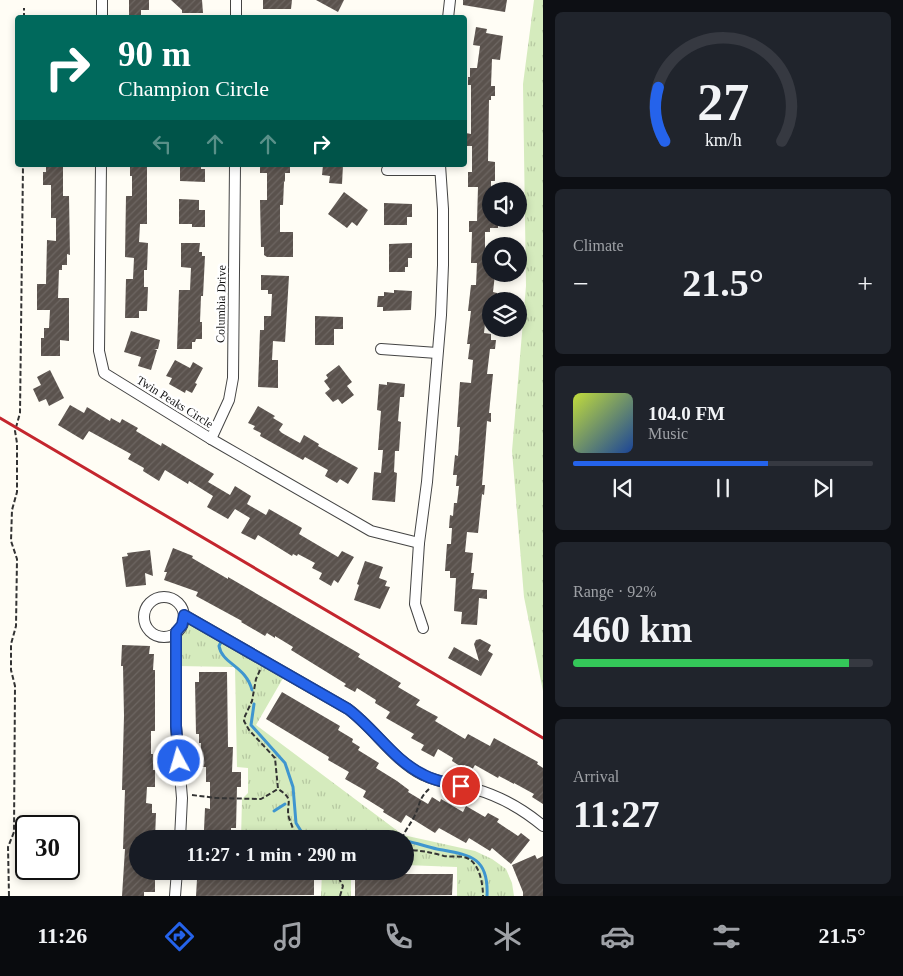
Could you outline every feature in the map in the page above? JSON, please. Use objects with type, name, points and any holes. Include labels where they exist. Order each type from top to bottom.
[{"type":"street","points":[[102,0],[102,15]]},
{"type":"street","points":[[236,0],[236,15]]},
{"type":"street","points":[[448,15],[450,0]]},
{"type":"street","name":"Twin Peaks Circle","points":[[101,167],[99,350],[104,373],[211,439],[371,531],[419,543]]},
{"type":"street","name":"Columbia Drive","points":[[211,439],[229,400],[233,378],[235,167]]},
{"type":"street","points":[[387,170],[440,168],[443,209],[443,265],[427,482],[419,543],[415,604],[423,628]]},
{"type":"street","points":[[381,349],[437,353]]},
{"type":"street","points":[[184,615],[182,625],[176,632],[163,636],[151,632],[144,621],[146,608],[154,599],[167,597],[178,603],[184,615],[348,709],[366,723],[404,763],[424,775],[493,796],[543,826]]},
{"type":"street","points":[[176,632],[176,726],[182,795],[180,830]]},
{"type":"street","points":[[175,896],[176,880]]},
{"type":"path","points":[[24,8],[24,15]]},
{"type":"path","points":[[9,896],[8,848],[14,832],[15,688],[11,670],[11,644],[16,626],[17,561],[11,541],[12,510],[17,492],[15,431],[20,418],[22,167]]},
{"type":"path","points":[[266,661],[257,675],[253,699],[244,716],[244,721],[249,730],[275,758],[278,789]]},
{"type":"path","points":[[405,830],[416,813],[421,797],[438,780]]},
{"type":"path","points":[[182,795],[261,799],[278,789]]},
{"type":"path","points":[[278,789],[287,795],[289,799],[289,817],[293,830]]},
{"type":"path","points":[[414,850],[446,856],[464,857],[470,860],[476,867],[482,881],[482,896]]},
{"type":"path","points":[[340,880],[343,886],[340,896]]},
{"type":"green space","points":[[534,0],[543,0],[543,691],[524,597],[512,451],[522,337],[527,337],[527,292],[525,292],[527,237],[525,237],[525,227],[527,227],[527,182],[524,182],[523,84]]},
{"type":"green space","points":[[183,619],[286,673],[256,725],[396,830],[241,830],[242,799],[248,793],[248,768],[237,767],[235,667],[176,666],[176,632],[180,628]]},
{"type":"green space","points":[[414,837],[475,851],[492,859],[506,869],[512,883],[514,896],[457,896],[457,867],[414,865]]},
{"type":"green space","points":[[322,880],[351,880],[351,896],[321,896]]},
{"type":"building","points":[[129,0],[149,0],[149,10],[141,10],[141,15],[129,15]]},
{"type":"building","points":[[171,0],[202,0],[203,13],[182,13],[182,10]]},
{"type":"building","points":[[263,0],[292,0],[291,9],[263,9]]},
{"type":"building","points":[[316,0],[344,0],[338,12]]},
{"type":"building","points":[[463,0],[507,0],[505,12],[463,5]]},
{"type":"building","points":[[476,27],[487,29],[486,33],[503,36],[500,60],[492,59],[491,86],[495,86],[495,96],[491,96],[491,100],[489,100],[488,161],[495,162],[495,181],[482,182],[482,227],[498,227],[490,228],[490,232],[485,232],[485,237],[482,237],[482,282],[494,282],[493,292],[482,292],[482,337],[491,337],[491,340],[496,340],[495,349],[490,349],[487,374],[493,374],[489,413],[491,413],[491,422],[487,421],[482,485],[485,485],[484,495],[482,494],[478,533],[467,532],[465,552],[473,553],[471,573],[474,573],[472,589],[487,590],[487,599],[479,598],[477,625],[461,624],[462,612],[454,611],[456,578],[450,578],[450,571],[445,571],[447,544],[451,544],[452,528],[449,528],[450,515],[453,516],[454,503],[457,503],[459,486],[456,486],[457,475],[453,475],[455,455],[458,456],[460,427],[457,427],[460,382],[471,383],[473,360],[468,359],[470,344],[467,344],[471,311],[468,311],[471,285],[476,285],[477,263],[471,263],[472,232],[469,232],[469,221],[477,221],[478,187],[468,187],[468,172],[472,172],[472,146],[467,146],[467,133],[471,134],[471,85],[468,85],[468,77],[470,77],[470,68],[477,68],[480,46],[473,45]]},
{"type":"building","points":[[46,167],[63,167],[63,196],[69,196],[70,255],[67,254],[67,265],[62,265],[62,270],[59,270],[58,298],[69,298],[69,341],[60,340],[60,356],[41,356],[41,338],[44,338],[44,328],[49,328],[50,310],[37,310],[37,284],[46,284],[47,240],[56,241],[56,218],[51,218],[51,185],[43,185],[43,172],[46,172]]},
{"type":"building","points":[[130,167],[147,167],[147,224],[140,224],[139,242],[148,243],[147,270],[144,270],[144,287],[148,287],[147,311],[139,311],[139,318],[125,318],[126,279],[133,279],[134,258],[125,257],[126,196],[132,196],[132,176],[130,176]]},
{"type":"building","points":[[180,167],[201,167],[201,169],[205,169],[205,182],[180,181]]},
{"type":"building","points":[[260,167],[290,167],[290,173],[285,173],[283,205],[280,205],[280,232],[293,232],[293,257],[267,257],[264,255],[264,247],[261,247],[260,200],[267,200],[267,173],[260,173]]},
{"type":"building","points":[[323,167],[343,167],[342,184],[329,183],[330,176],[322,175]]},
{"type":"building","points":[[344,192],[368,210],[357,226],[352,222],[347,228],[328,214]]},
{"type":"building","points":[[179,199],[199,200],[199,210],[205,210],[205,227],[179,224]]},
{"type":"building","points":[[384,203],[412,204],[412,217],[407,217],[407,225],[384,225]]},
{"type":"building","points":[[181,243],[200,243],[199,252],[202,252],[202,256],[205,256],[200,322],[202,322],[202,339],[196,339],[195,342],[192,342],[192,349],[177,349],[179,290],[190,290],[191,268],[181,267]]},
{"type":"building","points":[[412,243],[412,258],[408,258],[408,267],[405,267],[405,272],[389,272],[389,244]]},
{"type":"building","points":[[261,275],[289,276],[285,342],[273,341],[272,360],[278,360],[278,388],[258,387],[260,330],[264,330],[264,316],[271,316],[272,294],[268,294],[268,290],[261,290]]},
{"type":"building","points":[[394,290],[412,291],[411,310],[383,311],[383,307],[377,307],[378,296],[384,296],[384,292],[394,293]]},
{"type":"building","points":[[315,316],[343,317],[343,329],[334,329],[334,345],[315,345]]},
{"type":"building","points":[[131,331],[160,340],[158,349],[154,349],[157,350],[151,370],[138,366],[141,357],[124,352]]},
{"type":"building","points":[[175,360],[190,368],[193,362],[203,368],[192,393],[186,390],[185,393],[169,384],[172,378],[166,376]]},
{"type":"building","points":[[339,365],[352,382],[347,386],[354,395],[342,404],[338,399],[333,402],[325,393],[330,389],[324,381],[328,378],[326,375]]},
{"type":"building","points":[[50,370],[64,398],[49,406],[46,399],[39,402],[33,389],[41,385],[37,377]]},
{"type":"building","points":[[387,382],[405,384],[404,397],[400,397],[398,421],[401,422],[399,451],[395,451],[394,472],[397,473],[395,502],[372,500],[374,472],[381,473],[383,450],[378,450],[381,411],[377,410],[379,384],[387,385]]},
{"type":"building","points":[[70,405],[84,413],[87,407],[110,421],[111,418],[120,423],[122,419],[138,428],[136,431],[161,446],[162,443],[214,474],[208,482],[230,495],[235,486],[251,496],[247,504],[266,515],[269,509],[302,528],[299,534],[338,557],[342,551],[354,557],[338,583],[334,580],[331,586],[319,579],[322,573],[312,568],[315,563],[298,554],[297,556],[293,554],[292,556],[258,535],[255,540],[241,533],[250,518],[235,509],[228,519],[207,507],[213,496],[189,481],[188,484],[165,470],[159,481],[143,471],[144,468],[128,459],[131,454],[89,431],[83,440],[58,425]]},
{"type":"building","points":[[258,406],[275,416],[273,418],[283,424],[279,430],[282,433],[300,443],[304,435],[319,444],[318,446],[358,468],[348,484],[340,479],[337,483],[325,476],[328,470],[305,457],[303,460],[260,436],[261,433],[253,429],[255,426],[248,423]]},
{"type":"building","points":[[173,548],[193,556],[192,558],[360,654],[358,657],[401,683],[398,687],[420,700],[416,705],[438,717],[435,721],[465,739],[468,734],[490,746],[494,738],[538,762],[537,764],[543,768],[543,804],[532,797],[534,794],[499,776],[498,778],[475,765],[472,770],[464,765],[463,768],[452,761],[453,758],[438,749],[434,757],[421,750],[424,745],[411,738],[414,734],[386,718],[390,712],[375,703],[376,700],[357,688],[355,692],[344,686],[346,684],[291,650],[293,647],[275,636],[275,638],[267,633],[265,636],[196,596],[198,592],[164,580],[167,572],[164,572]]},
{"type":"building","points":[[150,550],[153,576],[145,573],[146,585],[126,587],[122,557],[128,556],[127,553]]},
{"type":"building","points":[[365,561],[383,567],[379,578],[387,581],[385,586],[390,587],[380,609],[354,600]]},
{"type":"building","points":[[480,639],[491,645],[488,651],[493,654],[481,676],[448,658],[454,647],[479,661],[474,644],[476,640]]},
{"type":"building","points":[[122,645],[150,646],[149,654],[154,654],[153,670],[155,670],[155,731],[151,731],[151,754],[153,754],[153,770],[155,770],[155,787],[147,787],[146,803],[152,804],[152,813],[156,813],[155,830],[129,830],[129,880],[155,880],[155,892],[144,892],[144,896],[122,896],[125,849],[123,849],[125,790],[122,790],[124,716],[123,666],[121,666]]},
{"type":"building","points":[[199,672],[227,672],[228,747],[233,747],[232,772],[241,772],[241,787],[237,787],[236,828],[231,828],[231,830],[204,830],[205,808],[210,809],[210,782],[206,782],[206,767],[200,767],[201,743],[199,743],[199,734],[196,734],[195,682],[199,682]]},
{"type":"building","points":[[282,692],[340,726],[338,730],[353,739],[352,742],[360,747],[358,750],[379,763],[376,768],[409,790],[408,792],[428,804],[432,797],[440,802],[441,799],[463,812],[466,806],[485,817],[488,813],[499,819],[497,822],[518,836],[521,833],[530,840],[511,864],[492,848],[490,851],[469,838],[466,843],[439,828],[435,833],[406,815],[401,823],[363,797],[366,791],[345,779],[349,772],[328,760],[329,757],[266,719]]},
{"type":"building","points":[[535,855],[537,859],[543,856],[543,896],[523,896],[512,865]]},
{"type":"building","points":[[414,874],[453,874],[452,895],[355,896],[355,880],[414,880]]},
{"type":"building","points":[[197,880],[314,880],[314,895],[196,896]]},
{"type":"waterway","points":[[222,640],[219,646],[221,652],[245,676],[252,690]]},
{"type":"waterway","points":[[254,704],[251,725],[285,763],[293,787],[296,823],[300,830]]},
{"type":"waterway","points":[[274,811],[285,804]]},
{"type":"waterway","points":[[414,843],[459,853],[475,860],[485,873],[487,896]]},
{"type":"railway","points":[[0,418],[543,738]]},
{"type":"route","points":[[179,761],[176,726],[176,632],[182,625],[184,615],[348,709],[366,723],[396,756],[414,770],[433,779],[461,786]]}]
